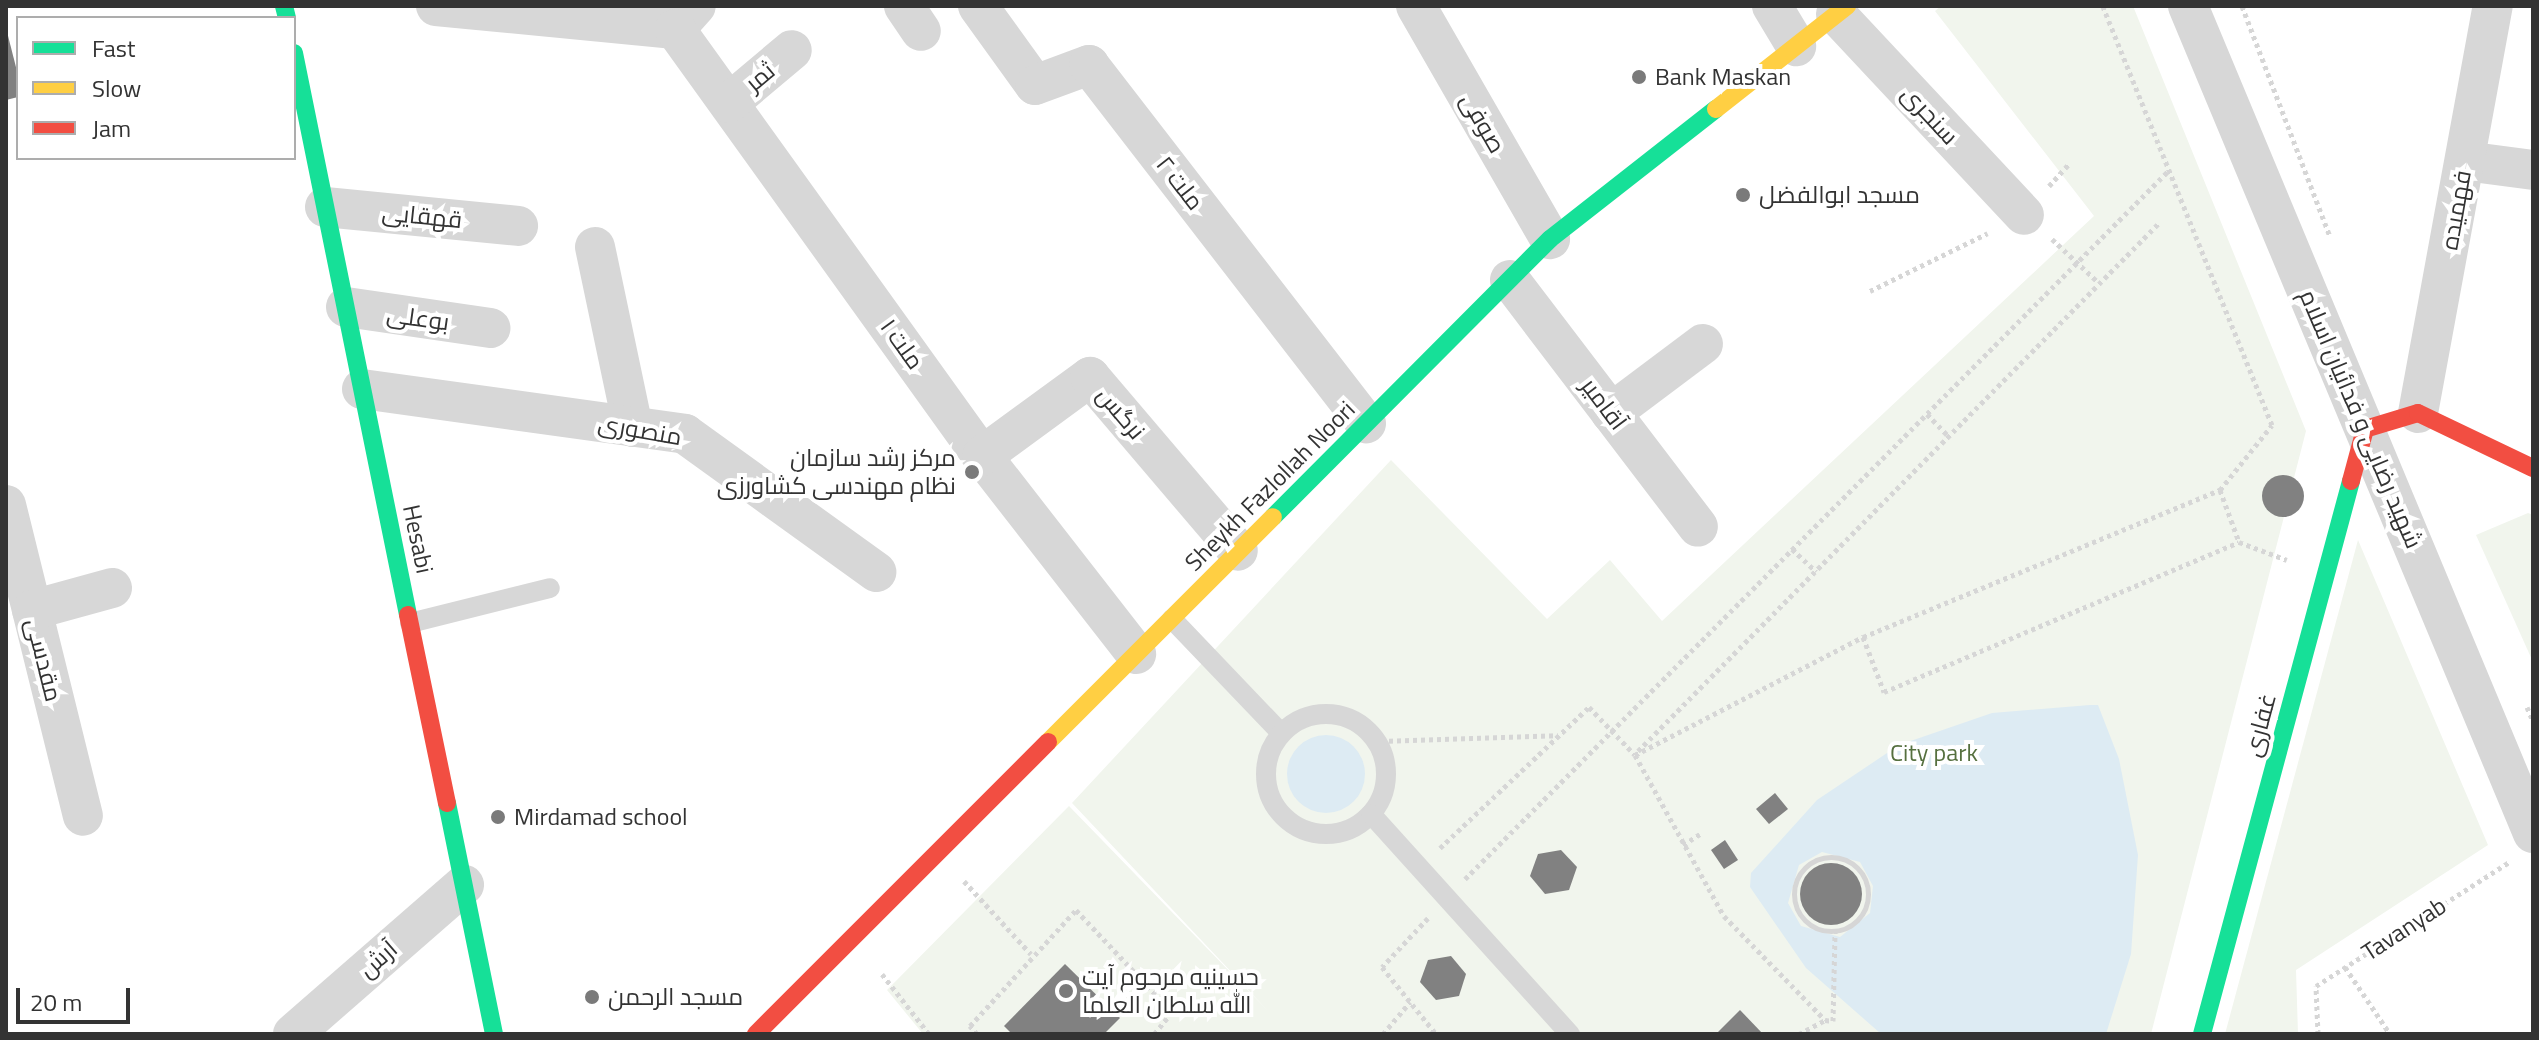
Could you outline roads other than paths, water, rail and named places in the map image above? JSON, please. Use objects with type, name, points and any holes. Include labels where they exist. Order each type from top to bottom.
[{"type":"street","points":[[436,6],[685,18]]},
{"type":"street","name":"ملت ۲","points":[[978,6],[1035,85],[1089,65],[1366,424]]},
{"type":"street","name":"صوفی","points":[[1416,6],[1550,239]]},
{"type":"street","points":[[1772,6],[1796,46]]},
{"type":"street","name":"شهید رضایی و فدائیان اسلام","points":[[2188,6],[2365,429],[2527,844]]},
{"type":"street","name":"فهمیده","points":[[2418,413],[2493,6]]},
{"type":"street","name":"Sheykh Fazlollah Noori","points":[[756,1034],[1550,239],[1842,10]]},
{"type":"street","name":"سنجری","points":[[1842,10],[2024,215]]},
{"type":"street","name":"ملت ۱","points":[[685,18],[729,103],[982,456],[1136,654]]},
{"type":"street","name":"ثمر","points":[[729,103],[792,50]]},
{"type":"street","name":"Hesabi","points":[[296,63],[494,1034]]},
{"type":"street","points":[[2465,161],[2533,170]]},
{"type":"street","name":"قهقایی","points":[[325,207],[518,226]]},
{"type":"street","points":[[595,247],[633,427]]},
{"type":"street","name":"آقامیر","points":[[1510,280],[1698,527]]},
{"type":"street","name":"بوعلی","points":[[346,307],[490,328]]},
{"type":"street","points":[[1611,413],[1703,344]]},
{"type":"street","name":"نرگس","points":[[982,456],[1090,377],[1238,551]]},
{"type":"street","name":"منصوری","points":[[362,389],[685,434],[876,572]]},
{"type":"street","points":[[2365,429],[2418,413],[2529,463]]},
{"type":"street","name":"غفاری","points":[[2202,1034],[2365,429]]},
{"type":"street","name":"مقدسی","points":[[6,505],[83,816]]},
{"type":"street","points":[[32,610],[112,588]]},
{"type":"street","name":"آرش","points":[[293,1034],[464,885]]},
{"type":"lane","points":[[410,623],[550,588]]},
{"type":"lane","points":[[1172,619],[1281,733]]},
{"type":"lane","points":[[1353,716],[1381,741],[1383,800],[1359,828],[1299,831],[1271,806],[1269,746],[1281,733],[1294,719],[1353,716]]},
{"type":"lane","points":[[1371,814],[1570,1034]]},
{"type":"place","name":"Bank Maskan","points":[[1639,77]]},
{"type":"place","name":"مسجد ابوالفضل","points":[[1743,195]]},
{"type":"place","name":"مرکز رشد سازمان نظام مهندسی کشاورزی","points":[[972,472]]},
{"type":"place","name":"Mirdamad school","points":[[498,817]]},
{"type":"place","name":"حسینیه مرحوم آیت الله سلطان العلما","points":[[1066,991]]},
{"type":"place","name":"مسجد الرحمن","points":[[592,997]]},
{"type":"park label","name":"City park","points":[[1934,753]]}]
